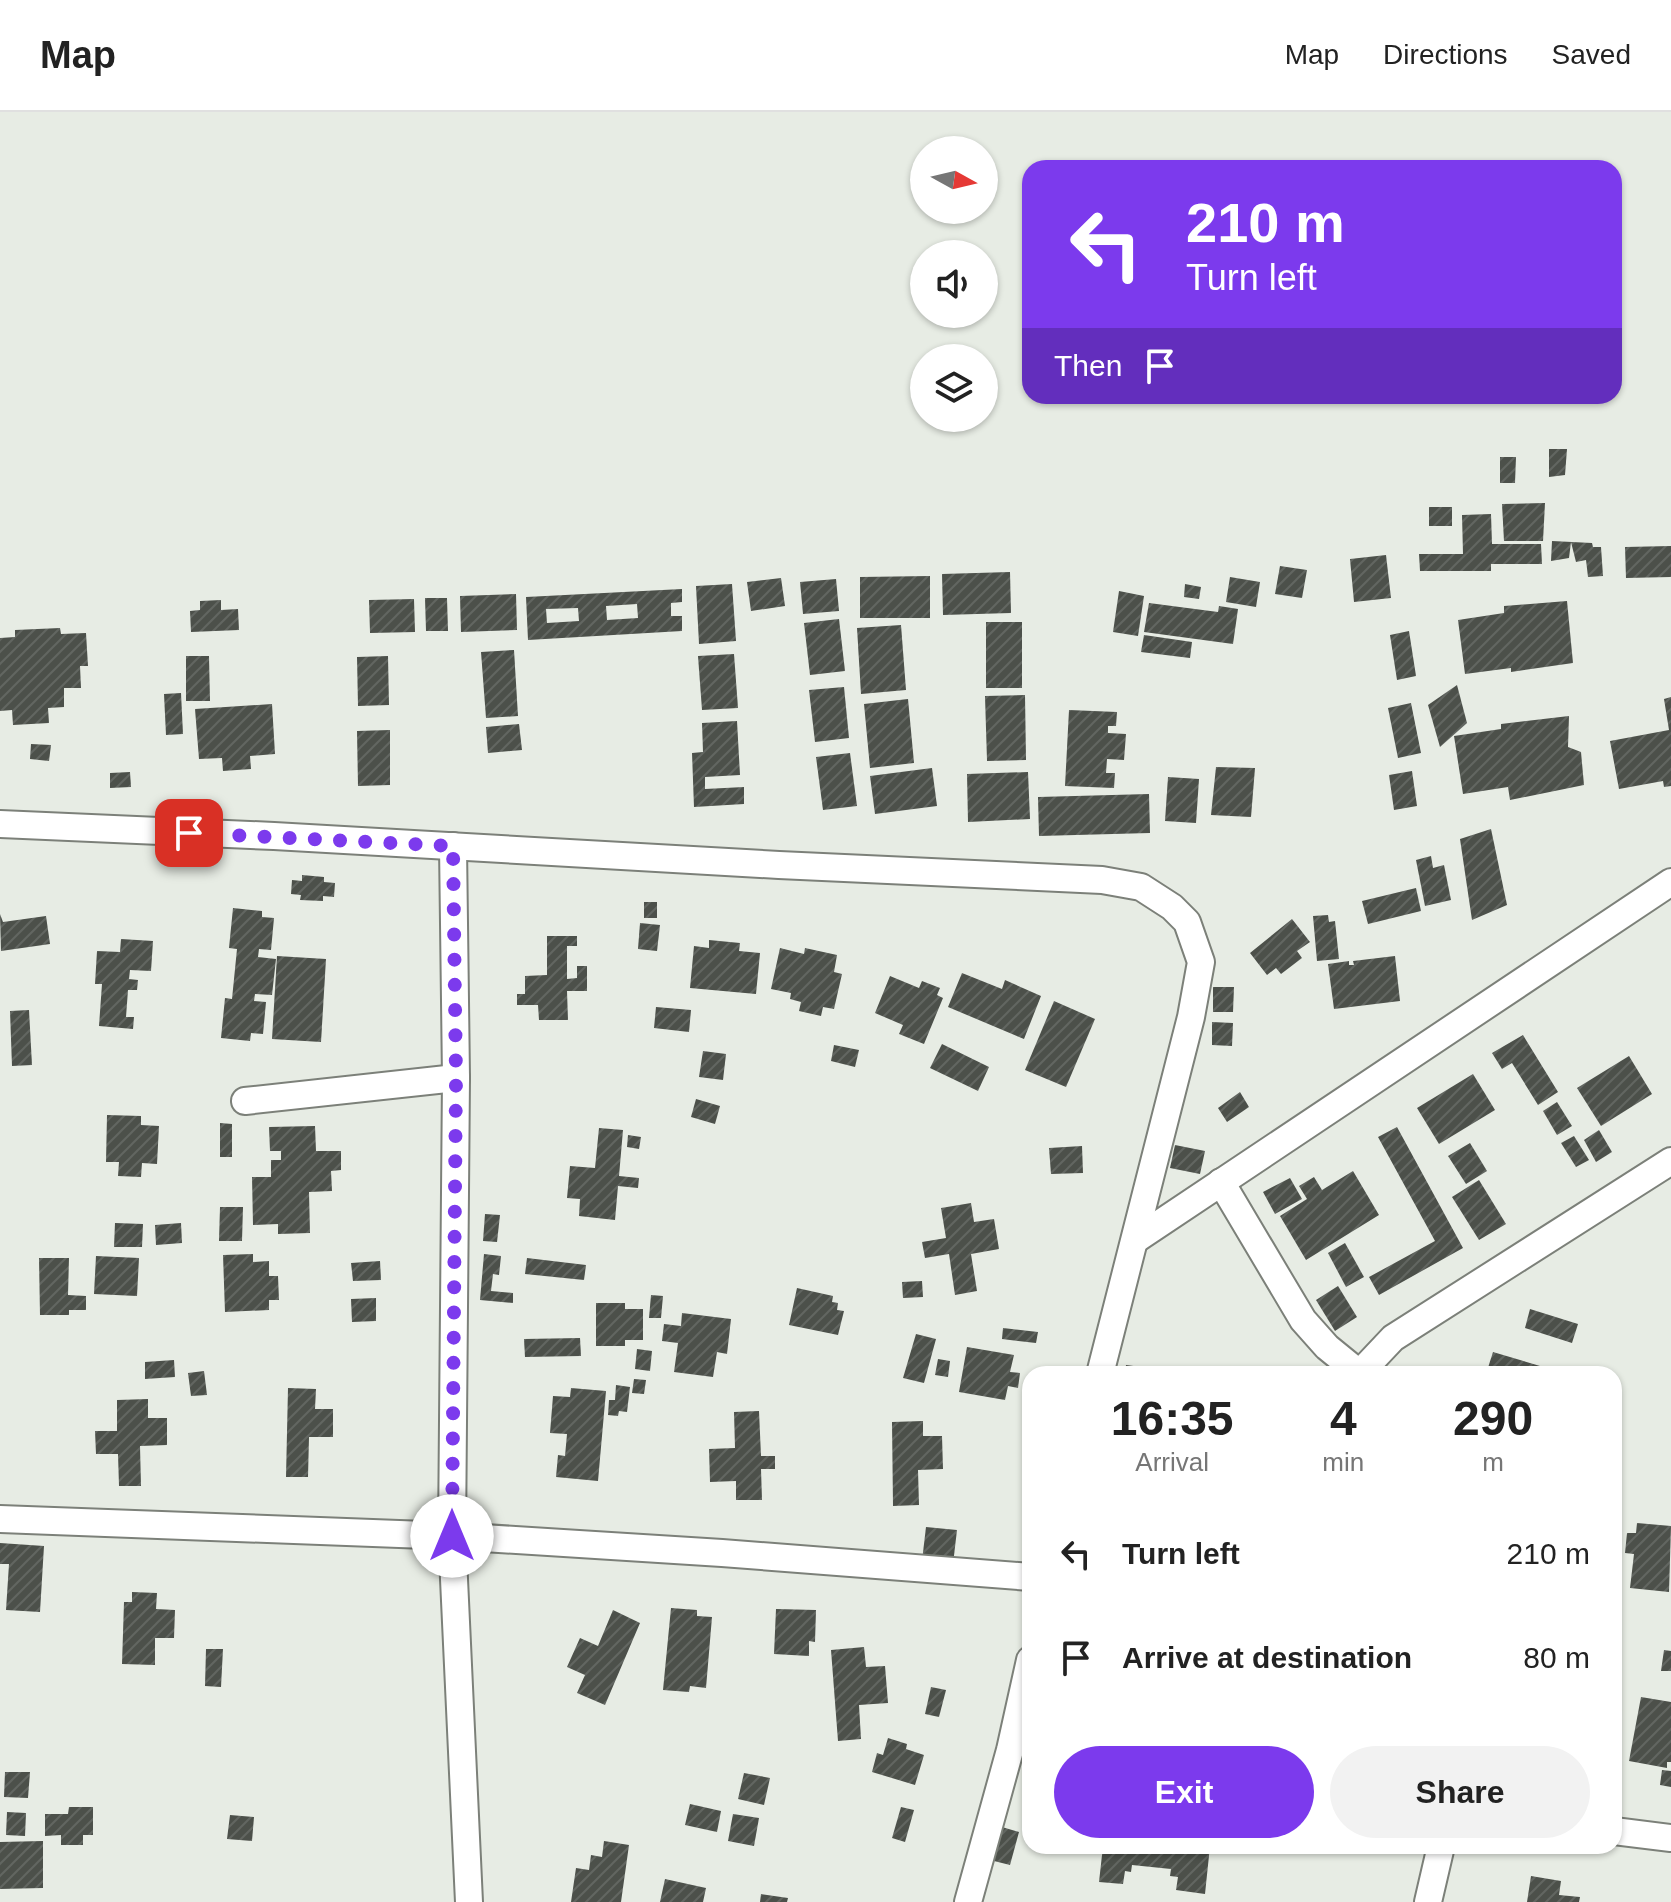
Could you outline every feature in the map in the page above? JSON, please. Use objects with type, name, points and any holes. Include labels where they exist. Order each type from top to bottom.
[{"type":"street","points":[[0,824],[1102,880],[1141,887],[1172,907],[1187,922],[1201,962],[1191,1017],[1102,1366]]},
{"type":"street","points":[[453,846],[456,1078],[452,1536],[469,1902]]},
{"type":"street","points":[[1135,1240],[1671,882]]},
{"type":"street","points":[[245,1101],[456,1078]]},
{"type":"street","points":[[1365,1366],[1393,1338],[1671,1161]]},
{"type":"street","points":[[1221,1182],[1303,1320],[1327,1347],[1350,1366]]},
{"type":"street","points":[[0,1519],[452,1536],[1022,1576]]},
{"type":"street","points":[[968,1902],[1020,1752]]},
{"type":"street","points":[[1622,1832],[1671,1838]]},
{"type":"street","points":[[1428,1902],[1439,1854]]},
{"type":"building","points":[[1549,449],[1567,449],[1565,475],[1549,477]]},
{"type":"building","points":[[1500,457],[1516,457],[1515,483],[1500,483]]},
{"type":"building","points":[[1545,503],[1543,541],[1504,541],[1502,504]]},
{"type":"building","points":[[1429,507],[1452,507],[1452,526],[1429,526]]},
{"type":"building","points":[[1491,514],[1492,544],[1541,544],[1542,564],[1491,564],[1491,571],[1420,571],[1419,554],[1463,554],[1462,515]]},
{"type":"building","points":[[1552,541],[1592,543],[1593,547],[1601,547],[1603,576],[1588,577],[1586,560],[1576,562],[1571,542],[1569,558],[1551,561]]},
{"type":"building","points":[[1671,546],[1671,577],[1626,578],[1625,547]]},
{"type":"building","points":[[1386,555],[1391,598],[1354,602],[1350,559]]},
{"type":"building","points":[[1280,566],[1307,570],[1302,598],[1275,594]]},
{"type":"building","points":[[1010,572],[1011,613],[943,615],[942,574]]},
{"type":"building","points":[[930,576],[930,618],[860,618],[860,577]]},
{"type":"building","points":[[1230,577],[1260,582],[1256,607],[1226,602]]},
{"type":"building","points":[[781,578],[785,606],[751,611],[747,582]]},
{"type":"building","points":[[836,579],[839,611],[803,614],[800,582]]},
{"type":"building","points":[[732,584],[736,641],[699,644],[696,586]]},
{"type":"building","points":[[1185,584],[1201,587],[1199,599],[1184,597]]},
{"type":"building","points":[[682,589],[682,602],[671,603],[671,616],[682,616],[682,631],[528,640],[526,597]],"holes":[[[637,604],[638,618],[607,620],[606,606]],[[578,608],[579,621],[547,623],[546,609]]]},
{"type":"building","points":[[1119,591],[1144,596],[1138,636],[1113,632]]},
{"type":"building","points":[[516,594],[517,630],[461,632],[460,596]]},
{"type":"building","points":[[425,598],[447,598],[448,631],[426,631]]},
{"type":"building","points":[[414,599],[415,632],[370,633],[369,600]]},
{"type":"building","points":[[221,600],[221,610],[238,609],[239,630],[191,632],[190,611],[200,610],[200,601]]},
{"type":"building","points":[[1567,601],[1573,663],[1511,672],[1511,668],[1465,674],[1458,620],[1504,613],[1504,606]]},
{"type":"building","points":[[1149,603],[1218,612],[1219,606],[1238,609],[1233,644],[1144,632]]},
{"type":"building","points":[[839,619],[845,671],[810,675],[804,623]]},
{"type":"building","points":[[986,622],[1022,622],[1022,688],[986,688]]},
{"type":"building","points":[[901,625],[906,690],[861,694],[857,628]]},
{"type":"building","points":[[60,628],[61,634],[86,633],[88,666],[80,666],[81,688],[64,688],[64,707],[48,708],[49,723],[13,725],[12,710],[0,711],[0,638],[15,637],[15,630]]},
{"type":"building","points":[[1409,631],[1416,676],[1397,680],[1390,635]]},
{"type":"building","points":[[1144,635],[1192,642],[1190,658],[1141,652]]},
{"type":"building","points":[[514,650],[518,716],[486,718],[481,652]]},
{"type":"building","points":[[734,654],[738,708],[702,710],[698,656]]},
{"type":"building","points":[[186,656],[209,656],[210,701],[186,701]]},
{"type":"building","points":[[388,656],[389,705],[358,706],[357,657]]},
{"type":"building","points":[[1457,685],[1467,723],[1440,747],[1428,705]]},
{"type":"building","points":[[844,687],[849,738],[815,742],[809,690]]},
{"type":"building","points":[[181,693],[183,734],[166,735],[164,694]]},
{"type":"building","points":[[1025,695],[1026,760],[987,761],[985,696]]},
{"type":"building","points":[[1671,697],[1671,786],[1664,787],[1663,781],[1619,789],[1610,741],[1669,730],[1664,699]]},
{"type":"building","points":[[908,699],[914,763],[870,768],[864,704]]},
{"type":"building","points":[[1411,703],[1421,753],[1398,758],[1388,708]]},
{"type":"building","points":[[272,704],[275,754],[250,756],[251,769],[223,771],[222,758],[199,759],[195,709]]},
{"type":"building","points":[[1069,710],[1117,712],[1116,726],[1108,726],[1108,733],[1126,734],[1124,760],[1107,759],[1106,773],[1115,773],[1114,788],[1065,786]]},
{"type":"building","points":[[1569,716],[1568,747],[1581,752],[1584,785],[1510,800],[1508,787],[1463,794],[1454,736],[1501,729],[1501,724]]},
{"type":"building","points":[[737,721],[740,775],[705,777],[705,789],[744,787],[744,804],[694,807],[692,753],[703,752],[702,723]]},
{"type":"building","points":[[519,724],[522,750],[488,753],[486,727]]},
{"type":"building","points":[[390,730],[390,785],[358,786],[357,731]]},
{"type":"building","points":[[31,744],[51,745],[49,761],[30,759]]},
{"type":"building","points":[[850,753],[857,806],[823,810],[816,757]]},
{"type":"building","points":[[1216,767],[1255,768],[1251,817],[1211,815]]},
{"type":"building","points":[[932,768],[937,806],[875,814],[870,776]]},
{"type":"building","points":[[1412,771],[1417,806],[1394,810],[1389,775]]},
{"type":"building","points":[[130,772],[131,787],[110,788],[110,773]]},
{"type":"building","points":[[1028,772],[1030,819],[968,822],[967,774]]},
{"type":"building","points":[[1168,777],[1199,779],[1196,823],[1165,821]]},
{"type":"building","points":[[1149,794],[1150,833],[1039,836],[1038,797]]},
{"type":"building","points":[[1491,829],[1507,905],[1472,920],[1460,839]]},
{"type":"building","points":[[1431,856],[1433,868],[1444,865],[1451,900],[1425,906],[1416,860]]},
{"type":"building","points":[[302,875],[324,877],[324,882],[335,883],[334,897],[323,896],[323,901],[300,900],[301,895],[291,894],[292,880],[302,881]]},
{"type":"building","points":[[1416,888],[1421,911],[1368,924],[1362,901]]},
{"type":"building","points":[[644,902],[657,902],[657,918],[644,918]]},
{"type":"building","points":[[233,908],[262,911],[262,917],[274,918],[271,950],[259,949],[258,957],[276,959],[272,995],[255,994],[254,1001],[266,1002],[263,1034],[251,1033],[250,1041],[221,1038],[225,998],[232,999],[237,949],[229,948]]},
{"type":"building","points":[[0,914],[3,922],[46,916],[50,944],[1,951]]},
{"type":"building","points":[[1328,915],[1329,922],[1335,921],[1339,959],[1317,961],[1313,916]]},
{"type":"building","points":[[1292,919],[1310,942],[1297,951],[1302,958],[1281,974],[1276,968],[1267,975],[1250,953]]},
{"type":"building","points":[[640,923],[660,925],[657,951],[638,949]]},
{"type":"building","points":[[547,936],[577,936],[577,946],[567,946],[567,979],[577,978],[577,966],[587,966],[587,991],[567,991],[568,1020],[539,1020],[538,1005],[517,1005],[517,994],[525,994],[525,976],[547,975]]},
{"type":"building","points":[[121,939],[153,941],[151,971],[130,970],[129,979],[138,980],[137,990],[128,990],[126,1017],[134,1017],[133,1029],[99,1026],[102,984],[95,984],[97,951],[120,952]]},
{"type":"building","points":[[709,940],[740,943],[739,951],[760,953],[756,994],[690,988],[694,946],[709,948]]},
{"type":"building","points":[[780,948],[804,954],[805,948],[837,955],[834,972],[842,974],[834,1009],[823,1007],[821,1016],[799,1011],[801,1002],[790,999],[791,993],[771,989]]},
{"type":"building","points":[[277,956],[326,959],[321,1042],[272,1039]]},
{"type":"building","points":[[1395,956],[1400,1001],[1334,1009],[1328,964],[1349,961],[1349,965],[1354,965],[1353,961]]},
{"type":"building","points":[[962,973],[1002,989],[1005,980],[1041,996],[1024,1039],[948,1007]]},
{"type":"building","points":[[890,976],[919,988],[922,981],[940,988],[937,995],[943,998],[924,1044],[899,1034],[903,1025],[875,1013]]},
{"type":"building","points":[[1213,987],[1234,987],[1233,1012],[1213,1012]]},
{"type":"building","points":[[1054,1001],[1095,1019],[1066,1087],[1025,1070]]},
{"type":"building","points":[[656,1007],[691,1010],[689,1032],[654,1028]]},
{"type":"building","points":[[29,1010],[32,1065],[12,1066],[10,1011]]},
{"type":"building","points":[[1212,1022],[1233,1023],[1232,1046],[1212,1045]]},
{"type":"building","points":[[1523,1035],[1558,1092],[1538,1105],[1512,1063],[1502,1069],[1492,1053]]},
{"type":"building","points":[[942,1044],[989,1067],[978,1091],[930,1068]]},
{"type":"building","points":[[834,1045],[859,1050],[855,1067],[831,1061]]},
{"type":"building","points":[[703,1051],[726,1054],[723,1080],[699,1077]]},
{"type":"building","points":[[1629,1056],[1652,1094],[1601,1126],[1577,1088]]},
{"type":"building","points":[[1473,1074],[1495,1110],[1439,1144],[1417,1108]]},
{"type":"building","points":[[1240,1092],[1249,1107],[1227,1122],[1218,1108]]},
{"type":"building","points":[[696,1099],[720,1106],[715,1124],[691,1117]]},
{"type":"building","points":[[1557,1102],[1572,1126],[1557,1135],[1543,1111]]},
{"type":"building","points":[[107,1115],[141,1116],[141,1125],[159,1126],[157,1164],[142,1163],[141,1177],[118,1176],[119,1162],[106,1162]]},
{"type":"building","points":[[220,1123],[232,1124],[232,1157],[220,1157]]},
{"type":"building","points":[[315,1126],[316,1151],[341,1151],[341,1170],[331,1171],[332,1191],[309,1192],[310,1233],[278,1234],[278,1224],[253,1225],[252,1177],[271,1177],[271,1160],[281,1160],[281,1151],[270,1151],[269,1127]]},
{"type":"building","points":[[1397,1127],[1463,1248],[1379,1295],[1369,1277],[1435,1241],[1378,1137]]},
{"type":"building","points":[[599,1128],[623,1130],[619,1176],[639,1178],[638,1188],[618,1186],[615,1220],[579,1216],[580,1199],[567,1198],[570,1166],[595,1168]]},
{"type":"building","points":[[1599,1130],[1612,1152],[1596,1162],[1584,1140]]},
{"type":"building","points":[[628,1135],[641,1137],[639,1149],[627,1147]]},
{"type":"building","points":[[1574,1136],[1589,1160],[1576,1167],[1561,1143]]},
{"type":"building","points":[[1470,1143],[1487,1171],[1466,1184],[1448,1156]]},
{"type":"building","points":[[1175,1145],[1205,1151],[1200,1174],[1170,1168]]},
{"type":"building","points":[[1082,1146],[1083,1173],[1051,1174],[1049,1148]]},
{"type":"building","points":[[1353,1171],[1379,1215],[1306,1260],[1280,1216],[1307,1199],[1299,1186],[1314,1177],[1322,1190]]},
{"type":"building","points":[[1290,1178],[1302,1199],[1275,1214],[1263,1192]]},
{"type":"building","points":[[1479,1180],[1506,1224],[1479,1240],[1452,1197]]},
{"type":"building","points":[[971,1203],[974,1222],[994,1219],[999,1249],[971,1254],[977,1291],[955,1295],[949,1254],[925,1258],[922,1242],[946,1238],[941,1208]]},
{"type":"building","points":[[220,1207],[243,1207],[242,1241],[219,1241]]},
{"type":"building","points":[[485,1214],[500,1215],[497,1242],[483,1241]]},
{"type":"building","points":[[115,1223],[143,1224],[142,1247],[114,1247]]},
{"type":"building","points":[[181,1223],[182,1243],[156,1245],[155,1225]]},
{"type":"building","points":[[1345,1243],[1364,1277],[1346,1287],[1328,1253]]},
{"type":"building","points":[[253,1254],[253,1262],[269,1261],[269,1276],[278,1276],[279,1300],[269,1300],[269,1310],[225,1312],[223,1255]]},
{"type":"building","points":[[484,1254],[501,1256],[499,1275],[493,1274],[491,1291],[513,1293],[513,1303],[480,1300]]},
{"type":"building","points":[[96,1256],[139,1258],[137,1296],[94,1294]]},
{"type":"building","points":[[39,1258],[69,1258],[68,1295],[86,1296],[86,1310],[69,1310],[69,1315],[40,1315]]},
{"type":"building","points":[[527,1258],[586,1265],[584,1280],[525,1274]]},
{"type":"building","points":[[380,1261],[381,1280],[353,1281],[351,1263]]},
{"type":"building","points":[[922,1281],[923,1297],[903,1298],[902,1282]]},
{"type":"building","points":[[1338,1286],[1357,1317],[1335,1331],[1316,1300]]},
{"type":"building","points":[[797,1288],[833,1296],[832,1302],[838,1303],[837,1310],[844,1311],[838,1335],[789,1325]]},
{"type":"building","points":[[651,1295],[663,1296],[661,1318],[649,1318]]},
{"type":"building","points":[[376,1298],[376,1321],[352,1322],[351,1299]]},
{"type":"building","points":[[596,1303],[625,1303],[625,1309],[643,1309],[643,1340],[625,1340],[625,1346],[596,1346]]},
{"type":"building","points":[[1530,1309],[1578,1324],[1572,1343],[1525,1328]]},
{"type":"building","points":[[682,1313],[731,1319],[727,1354],[717,1352],[713,1377],[674,1372],[678,1343],[662,1341],[664,1324],[681,1326]]},
{"type":"building","points":[[1003,1328],[1038,1332],[1036,1343],[1002,1339]]},
{"type":"building","points":[[916,1334],[936,1339],[924,1383],[903,1378]]},
{"type":"building","points":[[580,1338],[581,1356],[525,1357],[524,1339]]},
{"type":"building","points":[[967,1347],[1014,1355],[1010,1372],[1020,1373],[1018,1388],[1008,1386],[1005,1400],[959,1392]]},
{"type":"building","points":[[637,1349],[652,1351],[650,1371],[635,1369]]},
{"type":"building","points":[[1493,1352],[1540,1366],[1489,1366]]},
{"type":"building","points":[[938,1359],[950,1361],[948,1377],[935,1375]]},
{"type":"building","points":[[174,1360],[175,1377],[145,1379],[145,1362]]},
{"type":"building","points":[[204,1371],[207,1395],[191,1396],[188,1373]]},
{"type":"building","points":[[634,1379],[646,1380],[644,1394],[632,1393]]},
{"type":"building","points":[[616,1385],[630,1387],[627,1412],[619,1411],[618,1416],[608,1415],[609,1400],[615,1400]]},
{"type":"building","points":[[288,1388],[316,1389],[315,1409],[333,1409],[333,1437],[309,1437],[308,1477],[286,1477]]},
{"type":"building","points":[[571,1388],[606,1391],[598,1481],[556,1477],[558,1455],[565,1456],[567,1434],[550,1433],[553,1396],[570,1397]]},
{"type":"building","points":[[148,1399],[148,1418],[167,1418],[167,1445],[140,1446],[141,1486],[119,1486],[118,1454],[96,1454],[95,1431],[117,1431],[117,1400]]},
{"type":"building","points":[[759,1411],[761,1456],[775,1456],[775,1469],[761,1469],[762,1500],[736,1500],[736,1481],[710,1482],[709,1449],[735,1448],[734,1412]]},
{"type":"building","points":[[923,1421],[923,1436],[942,1436],[943,1469],[918,1470],[919,1505],[893,1506],[892,1422]]},
{"type":"building","points":[[1637,1523],[1671,1526],[1669,1592],[1630,1588],[1634,1554],[1625,1553],[1627,1533],[1636,1533]]},
{"type":"building","points":[[926,1527],[957,1530],[953,1564],[922,1561]]},
{"type":"building","points":[[0,1543],[44,1546],[40,1612],[6,1610],[9,1564],[0,1564]]},
{"type":"building","points":[[132,1592],[157,1593],[156,1609],[175,1610],[174,1638],[155,1638],[155,1665],[122,1664],[124,1602],[132,1602]]},
{"type":"building","points":[[671,1608],[697,1610],[697,1616],[712,1617],[706,1688],[690,1686],[689,1692],[663,1690]]},
{"type":"building","points":[[776,1609],[816,1610],[815,1642],[809,1641],[809,1656],[774,1654]]},
{"type":"building","points":[[613,1610],[640,1623],[605,1705],[577,1693],[585,1675],[567,1667],[580,1638],[598,1646]]},
{"type":"building","points":[[864,1647],[866,1667],[885,1666],[888,1703],[859,1705],[861,1739],[838,1741],[831,1650]]},
{"type":"building","points":[[206,1649],[223,1649],[221,1687],[205,1686]]},
{"type":"building","points":[[1664,1650],[1671,1651],[1671,1671],[1661,1671]]},
{"type":"building","points":[[931,1687],[946,1690],[939,1717],[925,1714]]},
{"type":"building","points":[[1641,1697],[1671,1702],[1671,1762],[1667,1762],[1667,1768],[1629,1761]]},
{"type":"building","points":[[888,1738],[907,1744],[906,1749],[924,1755],[915,1785],[872,1772],[877,1753],[883,1755]]},
{"type":"building","points":[[1662,1770],[1671,1771],[1671,1787],[1660,1785]]},
{"type":"building","points":[[5,1772],[30,1772],[28,1798],[4,1797]]},
{"type":"building","points":[[744,1773],[770,1778],[764,1805],[738,1799]]},
{"type":"building","points":[[690,1804],[721,1811],[717,1832],[685,1825]]},
{"type":"building","points":[[69,1807],[93,1807],[93,1835],[83,1835],[83,1845],[61,1845],[61,1835],[45,1836],[45,1814],[68,1814]]},
{"type":"building","points":[[901,1807],[914,1810],[905,1842],[892,1838]]},
{"type":"building","points":[[7,1812],[26,1813],[25,1836],[6,1835]]},
{"type":"building","points":[[733,1814],[759,1818],[754,1846],[728,1841]]},
{"type":"building","points":[[230,1815],[254,1817],[252,1841],[227,1839]]},
{"type":"building","points":[[1002,1827],[1019,1832],[1010,1865],[994,1861]]},
{"type":"building","points":[[43,1841],[43,1888],[0,1889],[0,1842]]},
{"type":"building","points":[[604,1841],[629,1845],[621,1902],[571,1902],[576,1868],[589,1870],[591,1855],[602,1857]]},
{"type":"building","points":[[1102,1854],[1209,1854],[1205,1894],[1176,1890],[1178,1877],[1170,1876],[1171,1869],[1132,1865],[1131,1872],[1125,1871],[1123,1884],[1099,1882]]},
{"type":"building","points":[[1531,1876],[1561,1881],[1559,1895],[1580,1897],[1579,1902],[1527,1902]]},
{"type":"building","points":[[665,1879],[706,1888],[703,1902],[660,1902]]},
{"type":"building","points":[[761,1894],[788,1898],[787,1902],[760,1902]]},
{"type":"route","points":[[189,833],[453,846],[456,1078],[452,1536]]}]
